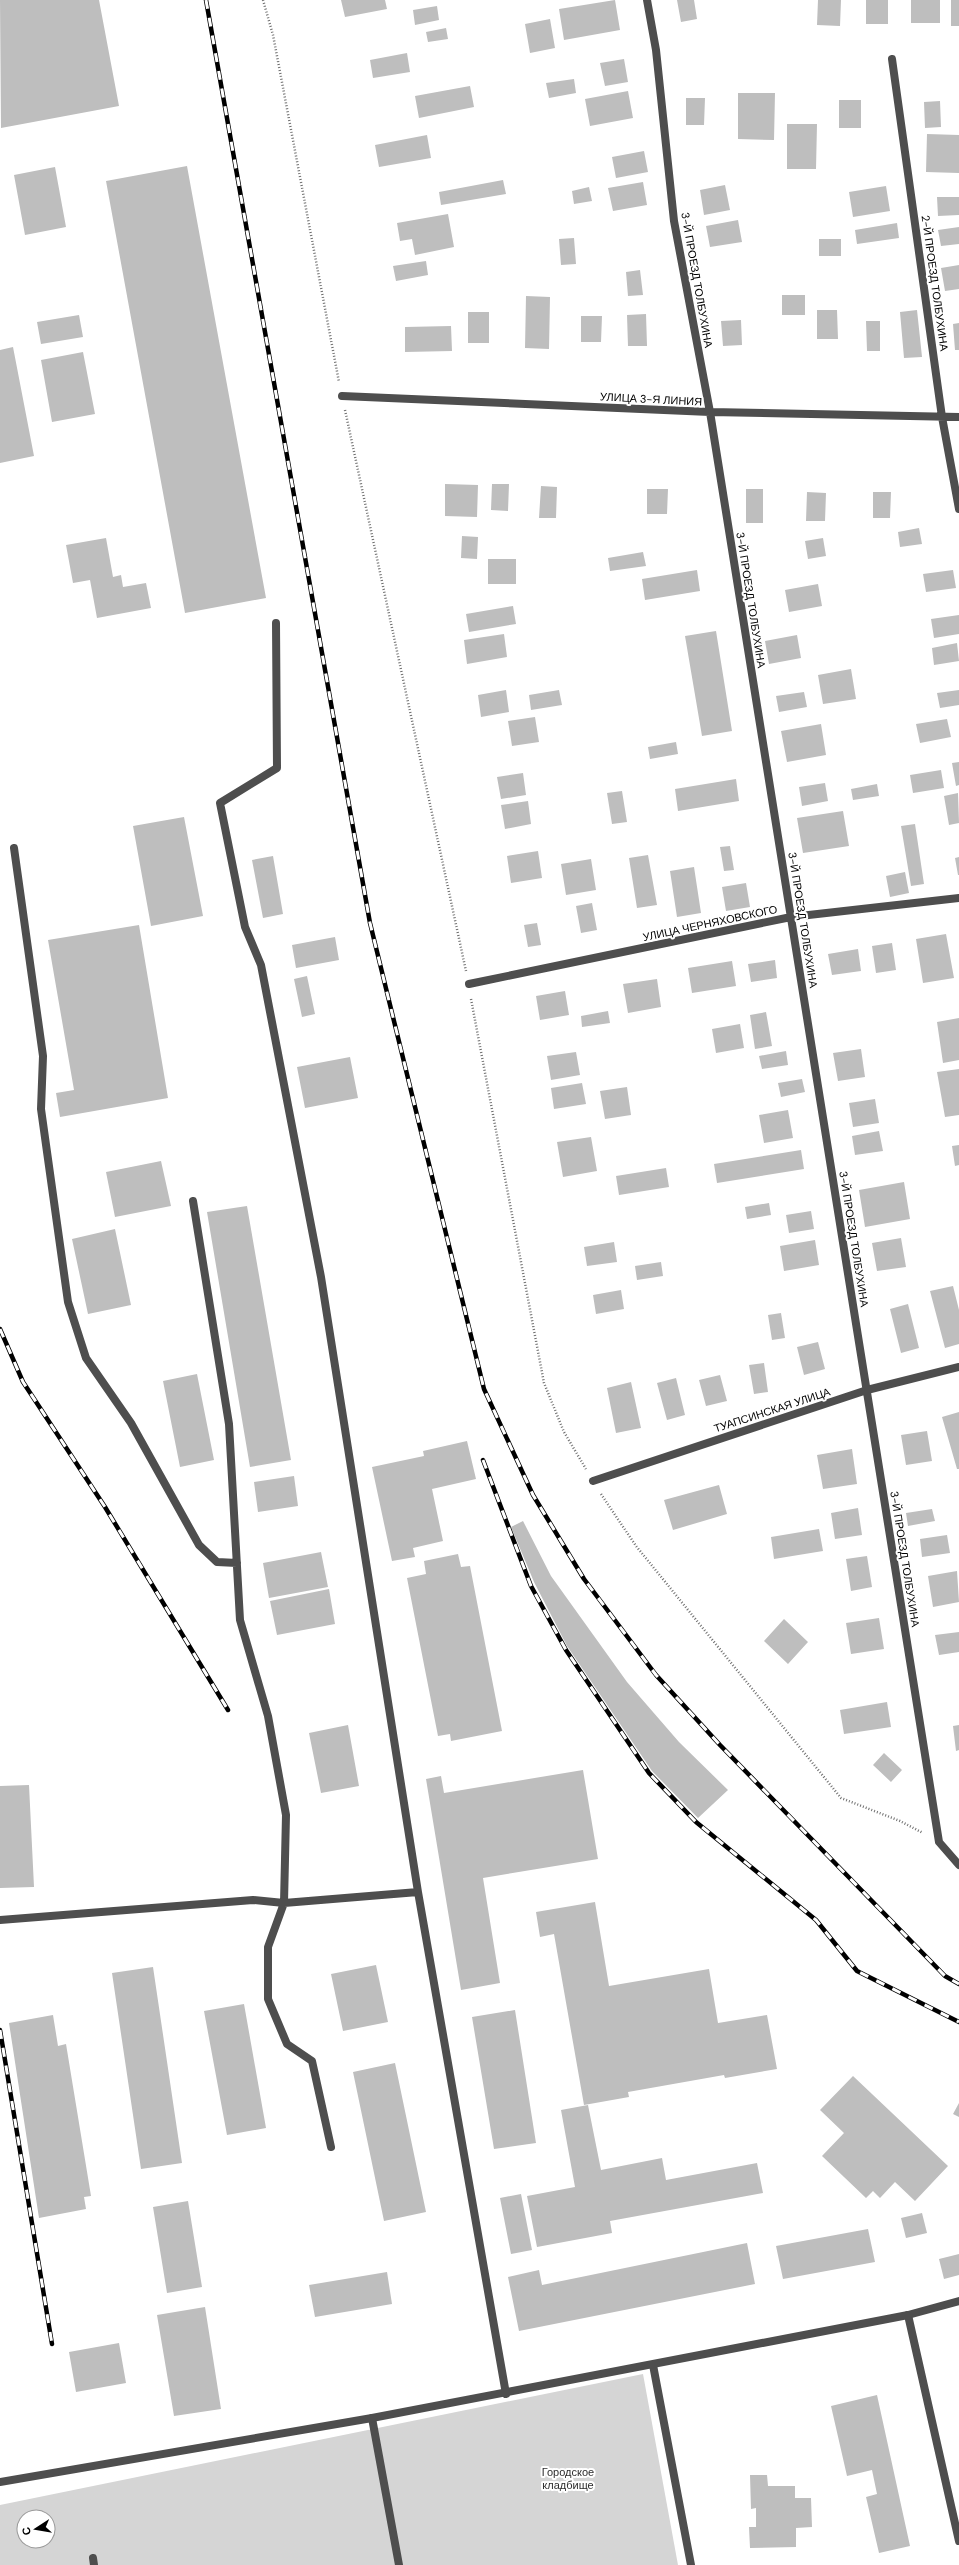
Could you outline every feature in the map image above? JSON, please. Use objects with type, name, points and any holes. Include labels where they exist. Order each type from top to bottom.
[{"type":"street","name":"3-Й ПРОЕЗД ТОЛБУХИНА","points":[[647,0],[656,50],[674,221],[710,412],[939,1842],[959,1865]]},
{"type":"street","name":"2-Й ПРОЕЗД ТОЛБУХИНА","points":[[892,59],[942,417],[959,509]]},
{"type":"street","name":"УЛИЦА 3-Я ЛИНИЯ","points":[[342,396],[710,412],[959,417]]},
{"type":"street","points":[[276,623],[277,768],[220,803],[245,927],[261,965],[321,1277],[418,1892],[506,2394]]},
{"type":"street","points":[[14,848],[44,1056],[40,1109],[68,1302],[86,1358],[131,1423],[199,1545],[217,1562],[237,1563]]},
{"type":"street","name":"УЛИЦА ЧЕРНЯХОВСКОГО","points":[[469,984],[791,918],[959,898]]},
{"type":"street","points":[[193,1201],[229,1424],[240,1620],[268,1716],[286,1815],[284,1903],[268,1946],[268,1999],[287,2044],[312,2061],[332,2147]]},
{"type":"street","name":"ТУАПСИНСКАЯ УЛИЦА","points":[[593,1481],[867,1390],[959,1367]]},
{"type":"street","points":[[0,1920],[253,1900],[284,1903],[418,1892]]},
{"type":"street","points":[[0,2482],[506,2394],[908,2315],[959,2301]]},
{"type":"street","points":[[908,2315],[959,2541]]},
{"type":"street","points":[[653,2365],[691,2565]]},
{"type":"street","points":[[372,2418],[399,2565]]},
{"type":"green space","name":"Городское кладбище","points":[[643,2374],[678,2565],[0,2565],[0,2505]]},
{"type":"building","points":[[0,0],[99,0],[119,106],[1,128]]},
{"type":"building","points":[[341,0],[385,0],[387,9],[345,17]]},
{"type":"building","points":[[615,0],[620,30],[564,40],[559,9]]},
{"type":"building","points":[[677,0],[694,0],[697,19],[681,22]]},
{"type":"building","points":[[818,0],[841,0],[840,26],[817,25]]},
{"type":"building","points":[[866,0],[888,0],[888,24],[866,24]]},
{"type":"building","points":[[911,0],[940,0],[940,23],[911,23]]},
{"type":"building","points":[[951,0],[959,0],[959,26],[951,26]]},
{"type":"building","points":[[437,6],[439,20],[415,25],[413,10]]},
{"type":"building","points":[[550,19],[555,48],[530,53],[525,24]]},
{"type":"building","points":[[446,28],[448,39],[428,42],[426,32]]},
{"type":"building","points":[[407,53],[410,72],[373,78],[370,60]]},
{"type":"building","points":[[624,59],[628,82],[605,86],[600,63]]},
{"type":"building","points":[[574,79],[576,93],[549,98],[546,83]]},
{"type":"building","points":[[470,86],[474,107],[419,118],[415,96]]},
{"type":"building","points":[[628,91],[633,118],[590,126],[585,99]]},
{"type":"building","points":[[738,93],[775,93],[774,140],[738,139]]},
{"type":"building","points":[[686,98],[705,98],[704,125],[686,125]]},
{"type":"building","points":[[839,100],[861,100],[861,128],[839,128]]},
{"type":"building","points":[[940,101],[941,127],[925,128],[924,102]]},
{"type":"building","points":[[787,124],[817,124],[816,169],[787,169]]},
{"type":"building","points":[[927,134],[959,135],[959,173],[926,172]]},
{"type":"building","points":[[427,135],[431,158],[379,167],[375,145]]},
{"type":"building","points":[[644,151],[648,172],[616,178],[612,157]]},
{"type":"building","points":[[187,166],[266,598],[185,613],[106,181]]},
{"type":"building","points":[[55,167],[66,227],[25,235],[14,175]]},
{"type":"building","points":[[503,180],[506,194],[441,205],[439,192]]},
{"type":"building","points":[[643,182],[647,205],[613,211],[608,188]]},
{"type":"building","points":[[725,185],[730,210],[704,215],[700,190]]},
{"type":"building","points":[[886,186],[890,211],[853,217],[849,192]]},
{"type":"building","points":[[589,187],[592,201],[574,204],[572,191]]},
{"type":"building","points":[[937,197],[959,197],[959,215],[938,216]]},
{"type":"building","points":[[448,214],[454,247],[415,255],[412,239],[400,241],[397,223]]},
{"type":"building","points":[[738,220],[742,242],[710,247],[706,226]]},
{"type":"building","points":[[897,223],[899,238],[857,244],[855,230]]},
{"type":"building","points":[[959,227],[959,244],[941,246],[938,230]]},
{"type":"building","points":[[574,238],[576,264],[561,265],[559,239]]},
{"type":"building","points":[[819,239],[841,239],[841,256],[819,256]]},
{"type":"building","points":[[426,261],[428,275],[396,281],[393,266]]},
{"type":"building","points":[[959,265],[959,289],[945,291],[941,268]]},
{"type":"building","points":[[640,270],[643,295],[628,296],[626,272]]},
{"type":"building","points":[[782,295],[805,295],[805,315],[782,315]]},
{"type":"building","points":[[526,296],[550,297],[549,349],[525,348]]},
{"type":"building","points":[[817,310],[837,310],[838,339],[817,339]]},
{"type":"building","points":[[917,310],[922,357],[904,358],[900,312]]},
{"type":"building","points":[[468,312],[489,312],[489,343],[468,343]]},
{"type":"building","points":[[646,314],[647,346],[628,346],[627,315]]},
{"type":"building","points":[[79,315],[83,337],[41,344],[37,322]]},
{"type":"building","points":[[581,316],[602,316],[601,342],[581,342]]},
{"type":"building","points":[[741,320],[742,345],[723,346],[721,321]]},
{"type":"building","points":[[866,321],[880,321],[880,351],[867,351]]},
{"type":"building","points":[[959,323],[959,350],[955,350],[953,324]]},
{"type":"building","points":[[451,326],[452,351],[405,352],[405,327]]},
{"type":"building","points":[[13,347],[34,456],[0,463],[0,350]]},
{"type":"building","points":[[83,352],[95,414],[52,422],[41,360]]},
{"type":"building","points":[[445,484],[478,485],[477,517],[445,516]]},
{"type":"building","points":[[492,484],[509,484],[508,511],[491,510]]},
{"type":"building","points":[[541,486],[557,487],[556,518],[539,518]]},
{"type":"building","points":[[647,489],[668,489],[667,514],[647,514]]},
{"type":"building","points":[[746,489],[763,489],[763,523],[746,523]]},
{"type":"building","points":[[807,492],[826,493],[825,521],[806,521]]},
{"type":"building","points":[[873,492],[891,492],[890,518],[873,518]]},
{"type":"building","points":[[919,528],[922,544],[900,547],[898,532]]},
{"type":"building","points":[[462,536],[478,537],[477,559],[461,558]]},
{"type":"building","points":[[106,538],[113,577],[121,575],[123,587],[146,583],[151,608],[97,618],[90,580],[73,583],[66,545]]},
{"type":"building","points":[[823,538],[826,556],[808,559],[805,541]]},
{"type":"building","points":[[643,552],[646,566],[610,571],[608,558]]},
{"type":"building","points":[[488,559],[516,559],[516,584],[488,584]]},
{"type":"building","points":[[697,570],[700,591],[645,600],[642,579]]},
{"type":"building","points":[[953,570],[956,588],[926,592],[923,574]]},
{"type":"building","points":[[818,584],[822,606],[789,612],[785,590]]},
{"type":"building","points":[[513,606],[516,624],[469,632],[466,614]]},
{"type":"building","points":[[959,615],[959,634],[934,638],[931,619]]},
{"type":"building","points":[[716,631],[732,731],[702,736],[685,636]]},
{"type":"building","points":[[504,634],[507,657],[467,664],[464,640]]},
{"type":"building","points":[[797,635],[801,658],[769,664],[765,641]]},
{"type":"building","points":[[957,643],[959,661],[934,665],[932,648]]},
{"type":"building","points":[[851,669],[856,699],[823,704],[818,675]]},
{"type":"building","points":[[506,690],[509,712],[481,717],[478,695]]},
{"type":"building","points":[[559,690],[562,705],[531,710],[529,695]]},
{"type":"building","points":[[959,690],[959,705],[940,708],[937,693]]},
{"type":"building","points":[[804,692],[807,707],[779,712],[776,696]]},
{"type":"building","points":[[535,717],[539,742],[512,746],[508,721]]},
{"type":"building","points":[[947,719],[951,737],[920,743],[916,724]]},
{"type":"building","points":[[821,724],[826,755],[787,762],[781,731]]},
{"type":"building","points":[[676,742],[678,754],[650,759],[648,747]]},
{"type":"building","points":[[959,762],[959,785],[956,786],[952,763]]},
{"type":"building","points":[[941,770],[944,788],[913,793],[910,775]]},
{"type":"building","points":[[523,773],[526,795],[501,799],[497,777]]},
{"type":"building","points":[[736,779],[739,801],[678,811],[675,789]]},
{"type":"building","points":[[825,783],[828,801],[802,806],[799,787]]},
{"type":"building","points":[[877,784],[879,796],[853,800],[851,789]]},
{"type":"building","points":[[622,791],[627,822],[612,824],[607,793]]},
{"type":"building","points":[[958,793],[959,823],[949,825],[944,796]]},
{"type":"building","points":[[528,801],[531,824],[505,829],[501,805]]},
{"type":"building","points":[[843,811],[849,846],[803,853],[797,818]]},
{"type":"building","points":[[184,817],[203,916],[151,926],[133,826]]},
{"type":"building","points":[[915,824],[924,884],[911,886],[901,826]]},
{"type":"building","points":[[730,846],[734,870],[724,871],[720,847]]},
{"type":"building","points":[[538,851],[542,878],[511,883],[507,856]]},
{"type":"building","points":[[648,855],[657,905],[637,908],[629,858]]},
{"type":"building","points":[[273,856],[283,914],[263,918],[252,860]]},
{"type":"building","points":[[959,857],[959,875],[958,875],[955,858]]},
{"type":"building","points":[[591,859],[596,890],[566,895],[561,864]]},
{"type":"building","points":[[694,867],[701,913],[677,917],[670,871]]},
{"type":"building","points":[[905,872],[909,893],[890,897],[886,876]]},
{"type":"building","points":[[746,883],[750,907],[726,911],[722,887]]},
{"type":"building","points":[[592,903],[597,930],[581,933],[576,906]]},
{"type":"building","points":[[537,923],[541,945],[528,947],[524,925]]},
{"type":"building","points":[[139,925],[168,1098],[60,1117],[56,1093],[74,1090],[48,940]]},
{"type":"building","points":[[946,934],[954,978],[923,983],[916,939]]},
{"type":"building","points":[[335,937],[339,960],[296,968],[292,945]]},
{"type":"building","points":[[892,943],[896,970],[876,973],[872,946]]},
{"type":"building","points":[[858,949],[861,971],[832,975],[828,954]]},
{"type":"building","points":[[775,960],[777,978],[751,982],[748,964]]},
{"type":"building","points":[[732,961],[736,986],[692,993],[688,968]]},
{"type":"building","points":[[307,976],[315,1014],[302,1017],[294,979]]},
{"type":"building","points":[[657,979],[661,1007],[628,1013],[623,984]]},
{"type":"building","points":[[565,991],[569,1015],[540,1020],[536,996]]},
{"type":"building","points":[[608,1011],[610,1023],[582,1027],[581,1016]]},
{"type":"building","points":[[766,1012],[772,1046],[755,1049],[750,1015]]},
{"type":"building","points":[[959,1018],[959,1060],[943,1063],[937,1022]]},
{"type":"building","points":[[740,1024],[744,1048],[716,1053],[712,1029]]},
{"type":"building","points":[[861,1049],[865,1077],[838,1081],[833,1053]]},
{"type":"building","points":[[786,1051],[788,1065],[762,1069],[759,1056]]},
{"type":"building","points":[[576,1052],[580,1075],[551,1080],[547,1056]]},
{"type":"building","points":[[350,1057],[358,1098],[305,1108],[297,1067]]},
{"type":"building","points":[[959,1069],[959,1115],[945,1117],[937,1072]]},
{"type":"building","points":[[802,1079],[805,1092],[781,1097],[778,1083]]},
{"type":"building","points":[[582,1083],[586,1104],[554,1109],[551,1088]]},
{"type":"building","points":[[627,1087],[631,1115],[605,1119],[600,1091]]},
{"type":"building","points":[[875,1099],[879,1123],[853,1127],[849,1103]]},
{"type":"building","points":[[788,1110],[793,1138],[764,1143],[759,1115]]},
{"type":"building","points":[[879,1131],[883,1151],[855,1155],[852,1136]]},
{"type":"building","points":[[591,1137],[597,1171],[563,1177],[557,1142]]},
{"type":"building","points":[[959,1145],[959,1165],[955,1166],[952,1146]]},
{"type":"building","points":[[801,1150],[804,1169],[717,1183],[714,1164]]},
{"type":"building","points":[[161,1161],[171,1206],[115,1217],[106,1172]]},
{"type":"building","points":[[666,1168],[669,1187],[619,1195],[616,1176]]},
{"type":"building","points":[[904,1182],[910,1219],[865,1227],[859,1190]]},
{"type":"building","points":[[769,1203],[771,1215],[747,1219],[745,1207]]},
{"type":"building","points":[[247,1206],[291,1460],[250,1467],[207,1212]]},
{"type":"building","points":[[811,1211],[814,1229],[789,1233],[786,1215]]},
{"type":"building","points":[[115,1229],[131,1305],[88,1314],[72,1239]]},
{"type":"building","points":[[901,1238],[906,1267],[877,1271],[872,1243]]},
{"type":"building","points":[[815,1240],[819,1265],[784,1271],[780,1246]]},
{"type":"building","points":[[614,1242],[617,1262],[587,1266],[584,1247]]},
{"type":"building","points":[[661,1262],[663,1276],[637,1280],[635,1266]]},
{"type":"building","points":[[953,1286],[959,1310],[959,1344],[945,1348],[930,1291]]},
{"type":"building","points":[[621,1290],[624,1309],[596,1314],[593,1295]]},
{"type":"building","points":[[908,1304],[919,1348],[901,1353],[890,1309]]},
{"type":"building","points":[[781,1313],[785,1338],[772,1340],[768,1315]]},
{"type":"building","points":[[818,1342],[825,1369],[804,1375],[797,1347]]},
{"type":"building","points":[[764,1363],[768,1392],[754,1394],[749,1365]]},
{"type":"building","points":[[197,1374],[214,1460],[180,1467],[163,1381]]},
{"type":"building","points":[[720,1375],[727,1401],[706,1406],[699,1380]]},
{"type":"building","points":[[676,1378],[685,1415],[667,1420],[657,1383]]},
{"type":"building","points":[[631,1382],[641,1428],[616,1433],[607,1388]]},
{"type":"building","points":[[959,1412],[959,1469],[957,1469],[942,1417]]},
{"type":"building","points":[[927,1431],[932,1461],[906,1465],[901,1435]]},
{"type":"building","points":[[467,1441],[476,1479],[432,1489],[443,1541],[413,1548],[415,1557],[392,1561],[372,1467],[424,1456],[423,1451]]},
{"type":"building","points":[[852,1449],[857,1484],[823,1489],[817,1455]]},
{"type":"building","points":[[294,1476],[298,1506],[258,1512],[254,1482]]},
{"type":"building","points":[[719,1485],[727,1514],[673,1530],[664,1500]]},
{"type":"building","points":[[858,1508],[862,1535],[835,1539],[831,1513]]},
{"type":"building","points":[[932,1509],[935,1521],[908,1526],[906,1513]]},
{"type":"building","points":[[523,1521],[551,1576],[627,1682],[679,1742],[728,1790],[698,1818],[652,1771],[567,1646],[534,1582],[511,1527]]},
{"type":"building","points":[[819,1529],[823,1551],[774,1559],[771,1537]]},
{"type":"building","points":[[947,1535],[950,1553],[922,1557],[920,1539]]},
{"type":"building","points":[[321,1552],[328,1587],[269,1598],[263,1563]]},
{"type":"building","points":[[458,1554],[461,1567],[470,1566],[502,1731],[451,1741],[450,1734],[438,1736],[407,1578],[426,1574],[424,1561]]},
{"type":"building","points":[[867,1556],[872,1587],[851,1591],[846,1559]]},
{"type":"building","points":[[957,1571],[959,1602],[933,1607],[928,1576]]},
{"type":"building","points":[[329,1589],[335,1624],[277,1635],[270,1601]]},
{"type":"building","points":[[879,1618],[884,1649],[851,1654],[846,1623]]},
{"type":"building","points":[[784,1619],[808,1642],[788,1664],[764,1641]]},
{"type":"building","points":[[959,1632],[959,1652],[939,1655],[935,1635]]},
{"type":"building","points":[[887,1702],[891,1727],[844,1734],[840,1710]]},
{"type":"building","points":[[348,1725],[359,1786],[321,1793],[309,1733]]},
{"type":"building","points":[[959,1725],[959,1750],[956,1751],[953,1726]]},
{"type":"building","points":[[884,1753],[902,1770],[891,1782],[873,1765]]},
{"type":"building","points":[[583,1770],[598,1859],[483,1878],[500,1983],[461,1990],[426,1779],[441,1776],[444,1793]]},
{"type":"building","points":[[29,1785],[34,1887],[0,1888],[0,1786]]},
{"type":"building","points":[[595,1902],[609,1986],[709,1969],[718,2023],[767,2015],[777,2069],[725,2078],[724,2075],[628,2092],[629,2097],[584,2105],[554,1934],[540,1937],[536,1912]]},
{"type":"building","points":[[376,1965],[388,2022],[343,2031],[331,1974]]},
{"type":"building","points":[[153,1967],[182,2163],[141,2169],[112,1973]]},
{"type":"building","points":[[244,2004],[266,2128],[227,2135],[204,2011]]},
{"type":"building","points":[[515,2010],[536,2143],[494,2149],[472,2017]]},
{"type":"building","points":[[53,2015],[58,2046],[66,2044],[91,2196],[84,2197],[86,2209],[39,2218],[9,2023]]},
{"type":"building","points":[[395,2063],[426,2212],[384,2221],[353,2072]]},
{"type":"building","points":[[853,2076],[948,2166],[915,2201],[895,2182],[880,2198],[873,2191],[866,2198],[822,2156],[844,2133],[820,2110]]},
{"type":"building","points":[[959,2103],[959,2117],[953,2114]]},
{"type":"building","points":[[588,2105],[601,2170],[662,2158],[666,2180],[757,2163],[763,2193],[610,2221],[612,2233],[537,2247],[527,2196],[575,2187],[561,2110]]},
{"type":"building","points":[[521,2194],[532,2250],[511,2254],[500,2198]]},
{"type":"building","points":[[188,2201],[202,2287],[167,2293],[153,2207]]},
{"type":"building","points":[[922,2213],[927,2233],[906,2238],[901,2218]]},
{"type":"building","points":[[868,2229],[875,2262],[783,2279],[776,2246]]},
{"type":"building","points":[[747,2243],[755,2284],[519,2331],[508,2277],[539,2270],[542,2285]]},
{"type":"building","points":[[959,2254],[959,2275],[944,2279],[939,2259]]},
{"type":"building","points":[[387,2272],[392,2304],[315,2317],[309,2285]]},
{"type":"building","points":[[205,2307],[221,2409],[174,2416],[157,2315]]},
{"type":"building","points":[[119,2343],[126,2383],[76,2392],[69,2352]]},
{"type":"building","points":[[877,2395],[910,2546],[879,2553],[866,2497],[877,2494],[872,2470],[847,2476],[831,2406]]},
{"type":"building","points":[[750,2475],[767,2475],[768,2486],[795,2486],[795,2498],[811,2498],[812,2527],[796,2528],[796,2547],[750,2548],[749,2527],[756,2527],[756,2508],[751,2509]]},
{"type":"railway","points":[[206,0],[370,923],[484,1389],[533,1495],[584,1579],[656,1675],[720,1745],[945,1976],[959,1984]]},
{"type":"railway","points":[[0,1329],[23,1382],[105,1507],[228,1710]]},
{"type":"railway","points":[[483,1460],[531,1586],[566,1650],[649,1773],[696,1822],[816,1920],[857,1971],[959,2022]]},
{"type":"railway","points":[[0,2030],[52,2344]]}]
